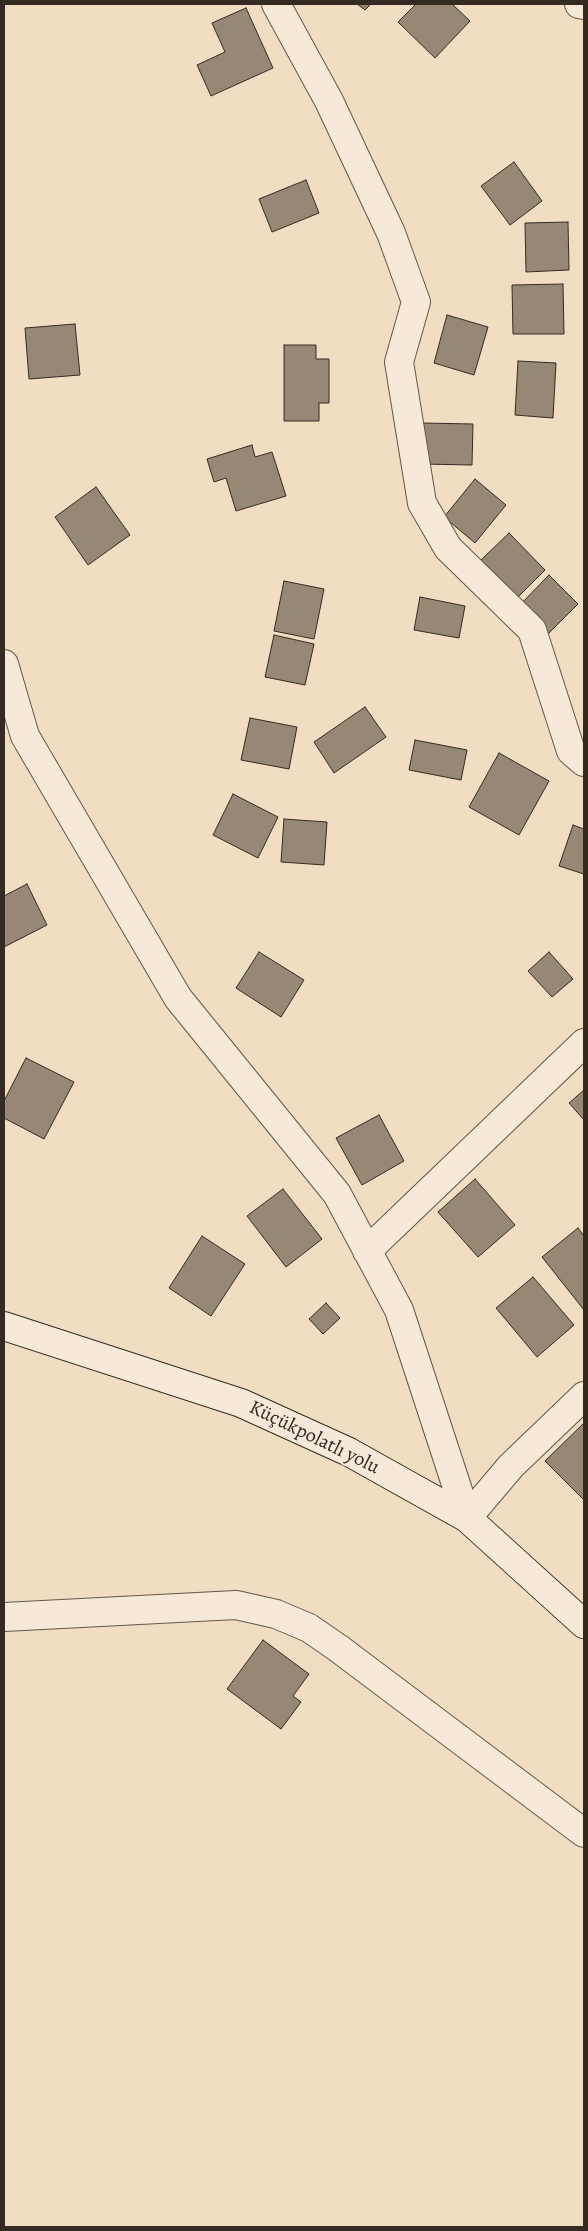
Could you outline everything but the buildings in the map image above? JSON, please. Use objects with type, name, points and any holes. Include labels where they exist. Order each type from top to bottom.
[{"type":"street","points":[[276,4],[329,101],[391,233],[416,302],[399,362],[422,503],[448,548],[532,630],[571,751],[584,762]]},
{"type":"street","points":[[579,4],[584,5]]},
{"type":"street","points":[[4,664],[25,736],[178,998],[338,1194],[399,1310],[467,1518]]},
{"type":"street","points":[[367,1251],[584,1043]]},
{"type":"street","name":"Küçükpolatlı yolu","points":[[4,1326],[242,1403],[349,1452],[467,1518],[584,1624]]},
{"type":"street","points":[[467,1518],[511,1466],[584,1396]]},
{"type":"street","points":[[4,1617],[236,1605],[276,1614],[309,1628],[338,1648],[584,1833]]}]
